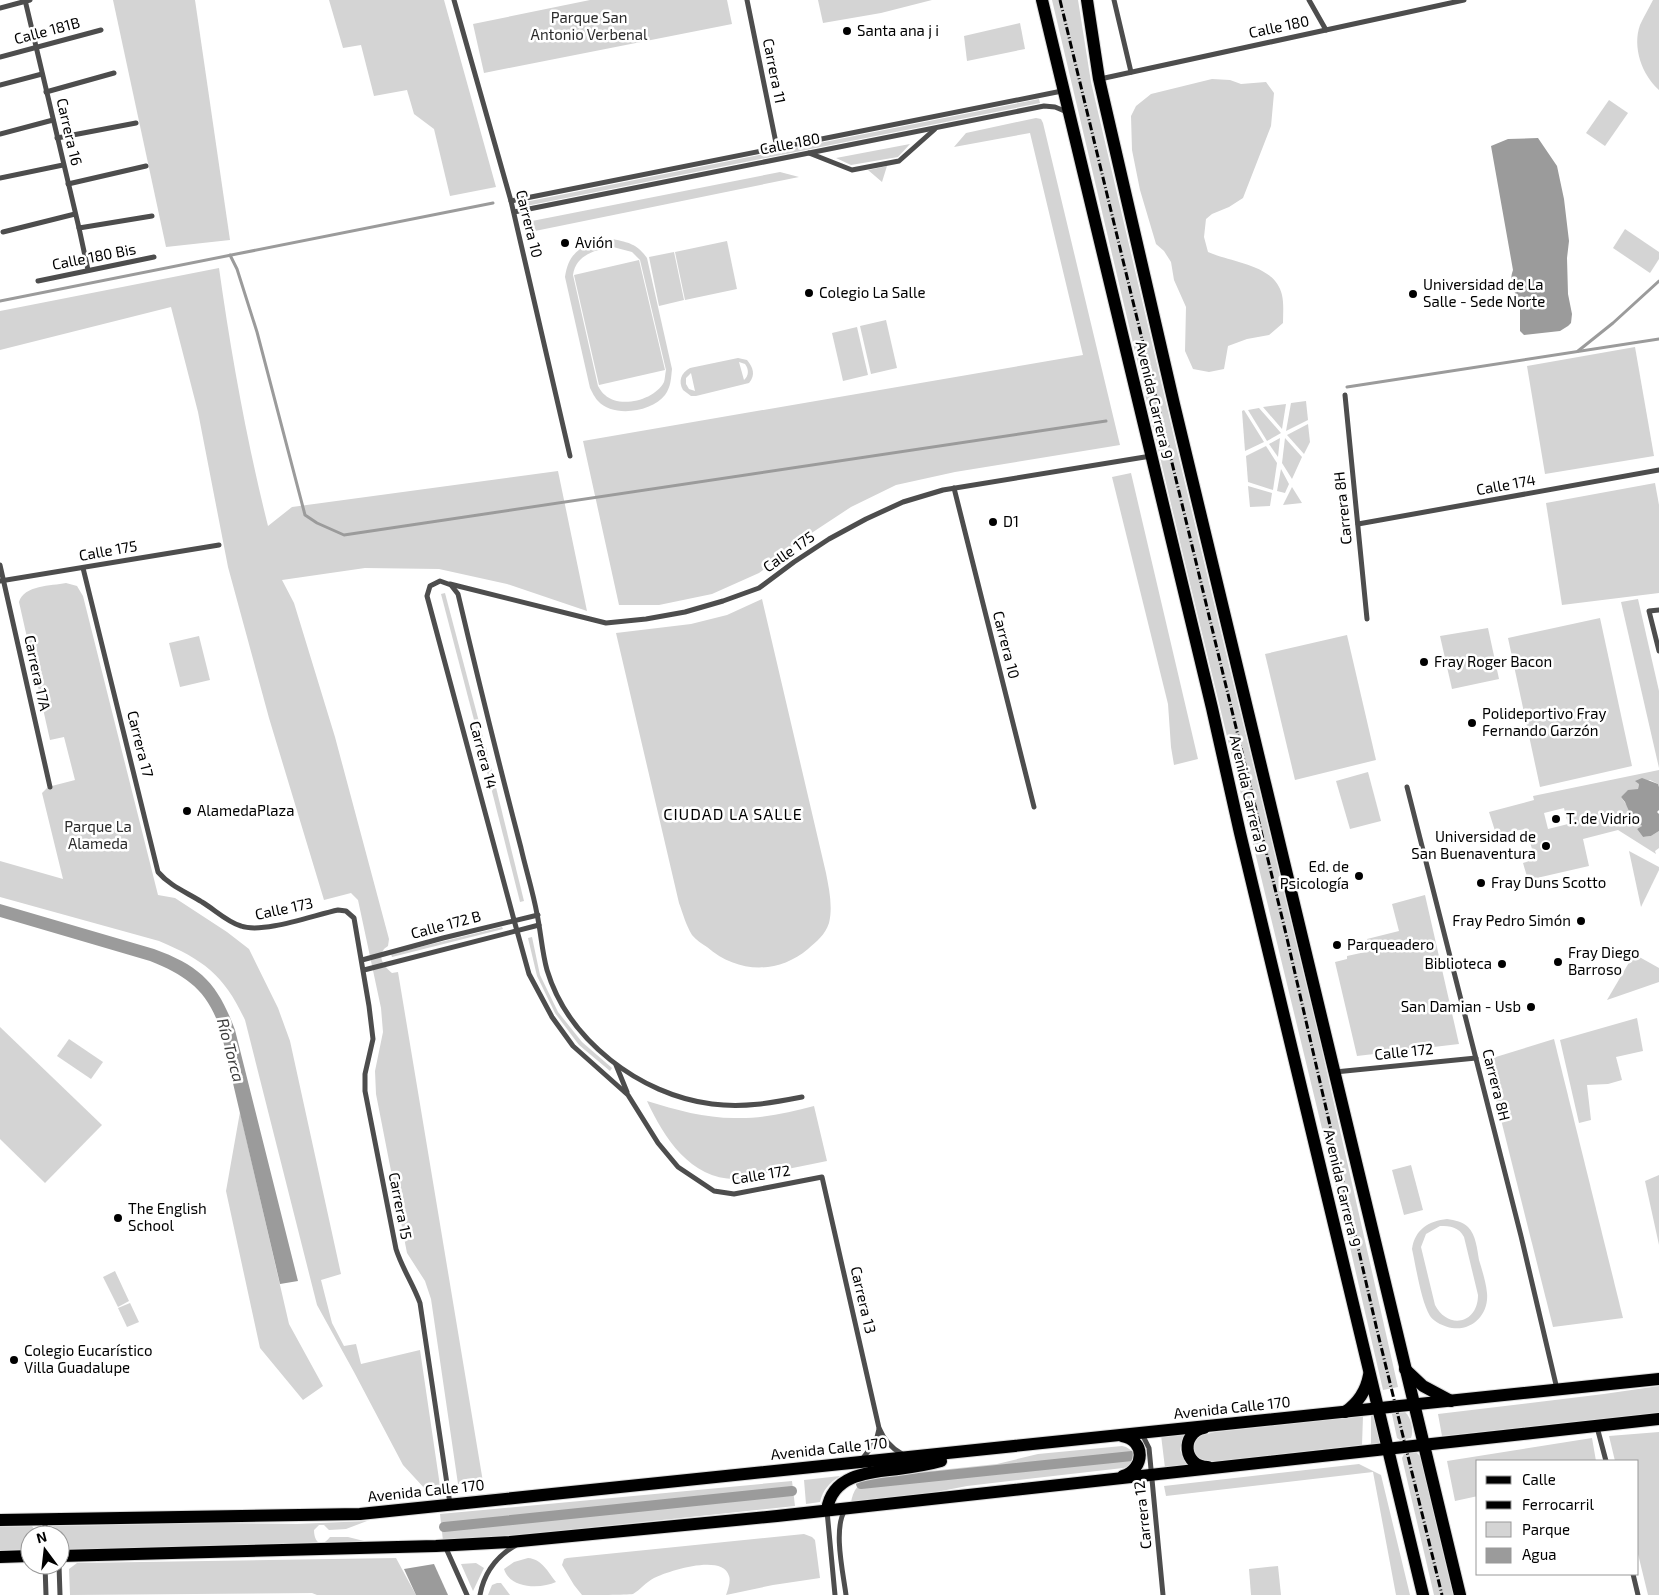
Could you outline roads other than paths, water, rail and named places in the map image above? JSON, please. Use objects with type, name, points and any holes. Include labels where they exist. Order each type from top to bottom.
[{"type":"main road","name":"Avenida Carrera 9","points":[[1042,0],[1423,1595]]},
{"type":"main road","name":"Avenida Carrera 9","points":[[1087,0],[1099,79],[1174,404],[1460,1595]]},
{"type":"main road","points":[[1405,1369],[1423,1386],[1451,1401]]},
{"type":"main road","points":[[1345,1412],[1363,1394],[1370,1373]]},
{"type":"main road","name":"Avenida Calle 170","points":[[0,1520],[334,1516],[1211,1427],[1659,1379]]},
{"type":"main road","points":[[70,1556],[445,1546],[525,1541],[846,1508],[1659,1419]]},
{"type":"main road","points":[[1211,1427],[1199,1429],[1190,1436],[1187,1447],[1188,1453],[1198,1466],[1220,1467]]},
{"type":"main road","points":[[1115,1478],[1132,1471],[1140,1459],[1137,1446],[1126,1437],[1120,1436]]},
{"type":"main road","points":[[827,1510],[834,1492],[851,1478],[871,1472],[924,1465],[997,1448]]},
{"type":"main road","points":[[0,1557],[20,1556]]},
{"type":"street","points":[[0,8],[26,0]]},
{"type":"street","name":"Carrera 16","points":[[26,0],[88,270]]},
{"type":"street","name":"Carrera 10","points":[[454,0],[514,212],[570,456]]},
{"type":"street","name":"Carrera 11","points":[[747,0],[777,148]]},
{"type":"street","points":[[1114,0],[1131,72]]},
{"type":"street","points":[[1309,0],[1326,30]]},
{"type":"street","name":"Calle 180","points":[[1099,79],[1464,0]]},
{"type":"street","name":"Calle 181B","points":[[0,57],[101,30]]},
{"type":"street","points":[[46,92],[114,73]]},
{"type":"street","points":[[0,85],[42,74]]},
{"type":"street","name":"Calle 180","points":[[511,201],[1064,90]]},
{"type":"street","name":"Calle 180","points":[[514,212],[1044,106],[1059,108],[1070,114]]},
{"type":"street","points":[[0,134],[53,120]]},
{"type":"street","points":[[57,138],[136,123]]},
{"type":"street","points":[[809,153],[852,170],[900,161],[936,128]]},
{"type":"street","points":[[0,178],[63,165]]},
{"type":"street","points":[[68,184],[146,166]]},
{"type":"street","points":[[3,232],[75,214]]},
{"type":"street","points":[[79,228],[152,216]]},
{"type":"street","name":"Calle 180 Bis","points":[[38,281],[154,258]]},
{"type":"street","name":"Carrera 8H","points":[[1345,396],[1367,619]]},
{"type":"street","name":"Calle 175","points":[[440,581],[606,623],[646,619],[685,612],[760,588],[794,562],[866,519],[903,502],[954,488],[1150,456]]},
{"type":"street","name":"Calle 174","points":[[1358,524],[1659,470]]},
{"type":"street","name":"Carrera 10","points":[[954,488],[1034,807]]},
{"type":"street","name":"Calle 175","points":[[2,580],[219,545]]},
{"type":"street","name":"Carrera 17A","points":[[0,565],[50,786]]},
{"type":"street","name":"Carrera 17","points":[[83,568],[158,872],[167,882],[203,902]]},
{"type":"street","points":[[440,581],[451,585],[458,594],[538,915],[548,971],[563,1008],[591,1043],[616,1064],[626,1072],[667,1093],[711,1104],[757,1106],[802,1097]]},
{"type":"street","name":"Carrera 14","points":[[440,581],[430,586],[427,596],[530,974],[552,1016],[573,1046],[628,1095]]},
{"type":"street","points":[[1659,610],[1650,611],[1659,651]]},
{"type":"street","name":"Carrera 8H","points":[[1406,787],[1521,1236],[1558,1390]]},
{"type":"street","name":"Calle 173","points":[[203,902],[239,926],[250,928],[265,928],[338,910],[346,911]]},
{"type":"street","name":"Carrera 15","points":[[346,911],[354,918],[364,970],[373,1039],[365,1074],[365,1091],[396,1249],[401,1265],[413,1285],[420,1302],[450,1505]]},
{"type":"street","name":"Calle 172 B","points":[[362,960],[538,915]]},
{"type":"street","name":"Calle 172 B","points":[[364,970],[539,925]]},
{"type":"street","name":"Calle 172","points":[[1335,1072],[1476,1058]]},
{"type":"street","points":[[616,1064],[628,1095]]},
{"type":"street","name":"Calle 172","points":[[628,1095],[667,1155],[678,1168],[714,1191],[734,1194],[822,1177]]},
{"type":"street","name":"Carrera 13","points":[[822,1177],[879,1428],[885,1440],[893,1448],[910,1457]]},
{"type":"street","points":[[1597,1426],[1606,1460]]},
{"type":"street","points":[[858,1463],[870,1451],[876,1441],[879,1428]]},
{"type":"street","name":"Carrera 12","points":[[1142,1434],[1149,1448],[1163,1595]]},
{"type":"street","points":[[846,1508],[841,1519],[839,1533],[846,1595]]},
{"type":"street","points":[[827,1510],[836,1595]]},
{"type":"street","points":[[45,1520],[45,1525]]},
{"type":"street","points":[[480,1595],[486,1575],[497,1559],[525,1541]]},
{"type":"street","points":[[445,1546],[467,1595]]},
{"type":"street","points":[[45,1575],[46,1595]]},
{"type":"street","points":[[60,1575],[60,1595]]},
{"type":"street","points":[[1633,1575],[1638,1595]]},
{"type":"water","points":[[1538,138],[1557,166],[1564,199],[1569,241],[1567,258],[1568,294],[1572,314],[1571,323],[1560,331],[1524,335],[1520,331],[1520,300],[1512,286],[1513,270],[1491,146],[1508,139]]},
{"type":"water","points":[[1642,778],[1658,784],[1659,787],[1659,810],[1657,812],[1659,814],[1659,831],[1651,836],[1643,837],[1637,829],[1642,826],[1632,818],[1621,797],[1628,790],[1638,789],[1639,784],[1635,781]]},
{"type":"water","name":"Río Torca","points":[[0,904],[170,955],[196,970],[214,989],[222,1000],[235,1030],[298,1281],[280,1284],[221,1032],[210,1006],[203,996],[186,980],[150,961],[0,917]]},
{"type":"water","points":[[434,1564],[448,1595],[416,1595],[404,1569]]},
{"type":"waterway","points":[[0,301],[493,203]]},
{"type":"waterway","points":[[230,255],[237,269],[257,332],[305,515],[317,523],[344,535],[1106,421]]},
{"type":"waterway","points":[[1578,351],[1613,323],[1659,281]]},
{"type":"waterway","points":[[1347,387],[1659,339]]},
{"type":"waterway","points":[[861,1484],[1132,1456]]},
{"type":"waterway","points":[[444,1527],[792,1491]]},
{"type":"railway","points":[[1060,0],[1286,934],[1377,1330],[1442,1595]]},
{"type":"place","name":"Santa ana j i","points":[[847,31]]},
{"type":"place","name":"Avión","points":[[565,243]]},
{"type":"place","name":"Colegio La Salle","points":[[809,293]]},
{"type":"place","name":"Universidad de La Salle - Sede Norte","points":[[1413,294]]},
{"type":"place","name":"D1","points":[[993,522]]},
{"type":"place","name":"Fray Roger Bacon","points":[[1424,662]]},
{"type":"place","name":"Polideportivo Fray Fernando Garzón","points":[[1472,723]]},
{"type":"place","name":"AlamedaPlaza","points":[[187,811]]},
{"type":"place","name":"T. de Vidrio","points":[[1556,819]]},
{"type":"place","name":"Universidad de San Buenaventura","points":[[1546,846]]},
{"type":"place","name":"Ed. de Psicología","points":[[1359,876]]},
{"type":"place","name":"Fray Duns Scotto","points":[[1481,883]]},
{"type":"place","name":"Fray Pedro Simón","points":[[1581,921]]},
{"type":"place","name":"Parqueadero","points":[[1337,945]]},
{"type":"place","name":"Fray Diego Barroso","points":[[1558,962]]},
{"type":"place","name":"Biblioteca","points":[[1502,964]]},
{"type":"place","name":"San Damian - Usb","points":[[1531,1007]]},
{"type":"place","name":"The English School","points":[[118,1218]]},
{"type":"place","name":"Colegio Eucarístico Villa Guadalupe","points":[[14,1360]]},
{"type":"district","name":"CIUDAD LA SALLE","points":[[733,814]]},
{"type":"park label","name":"Parque San Antonio Verbenal","points":[[589,26]]},
{"type":"park label","name":"Parque La Alameda","points":[[98,836]]}]
